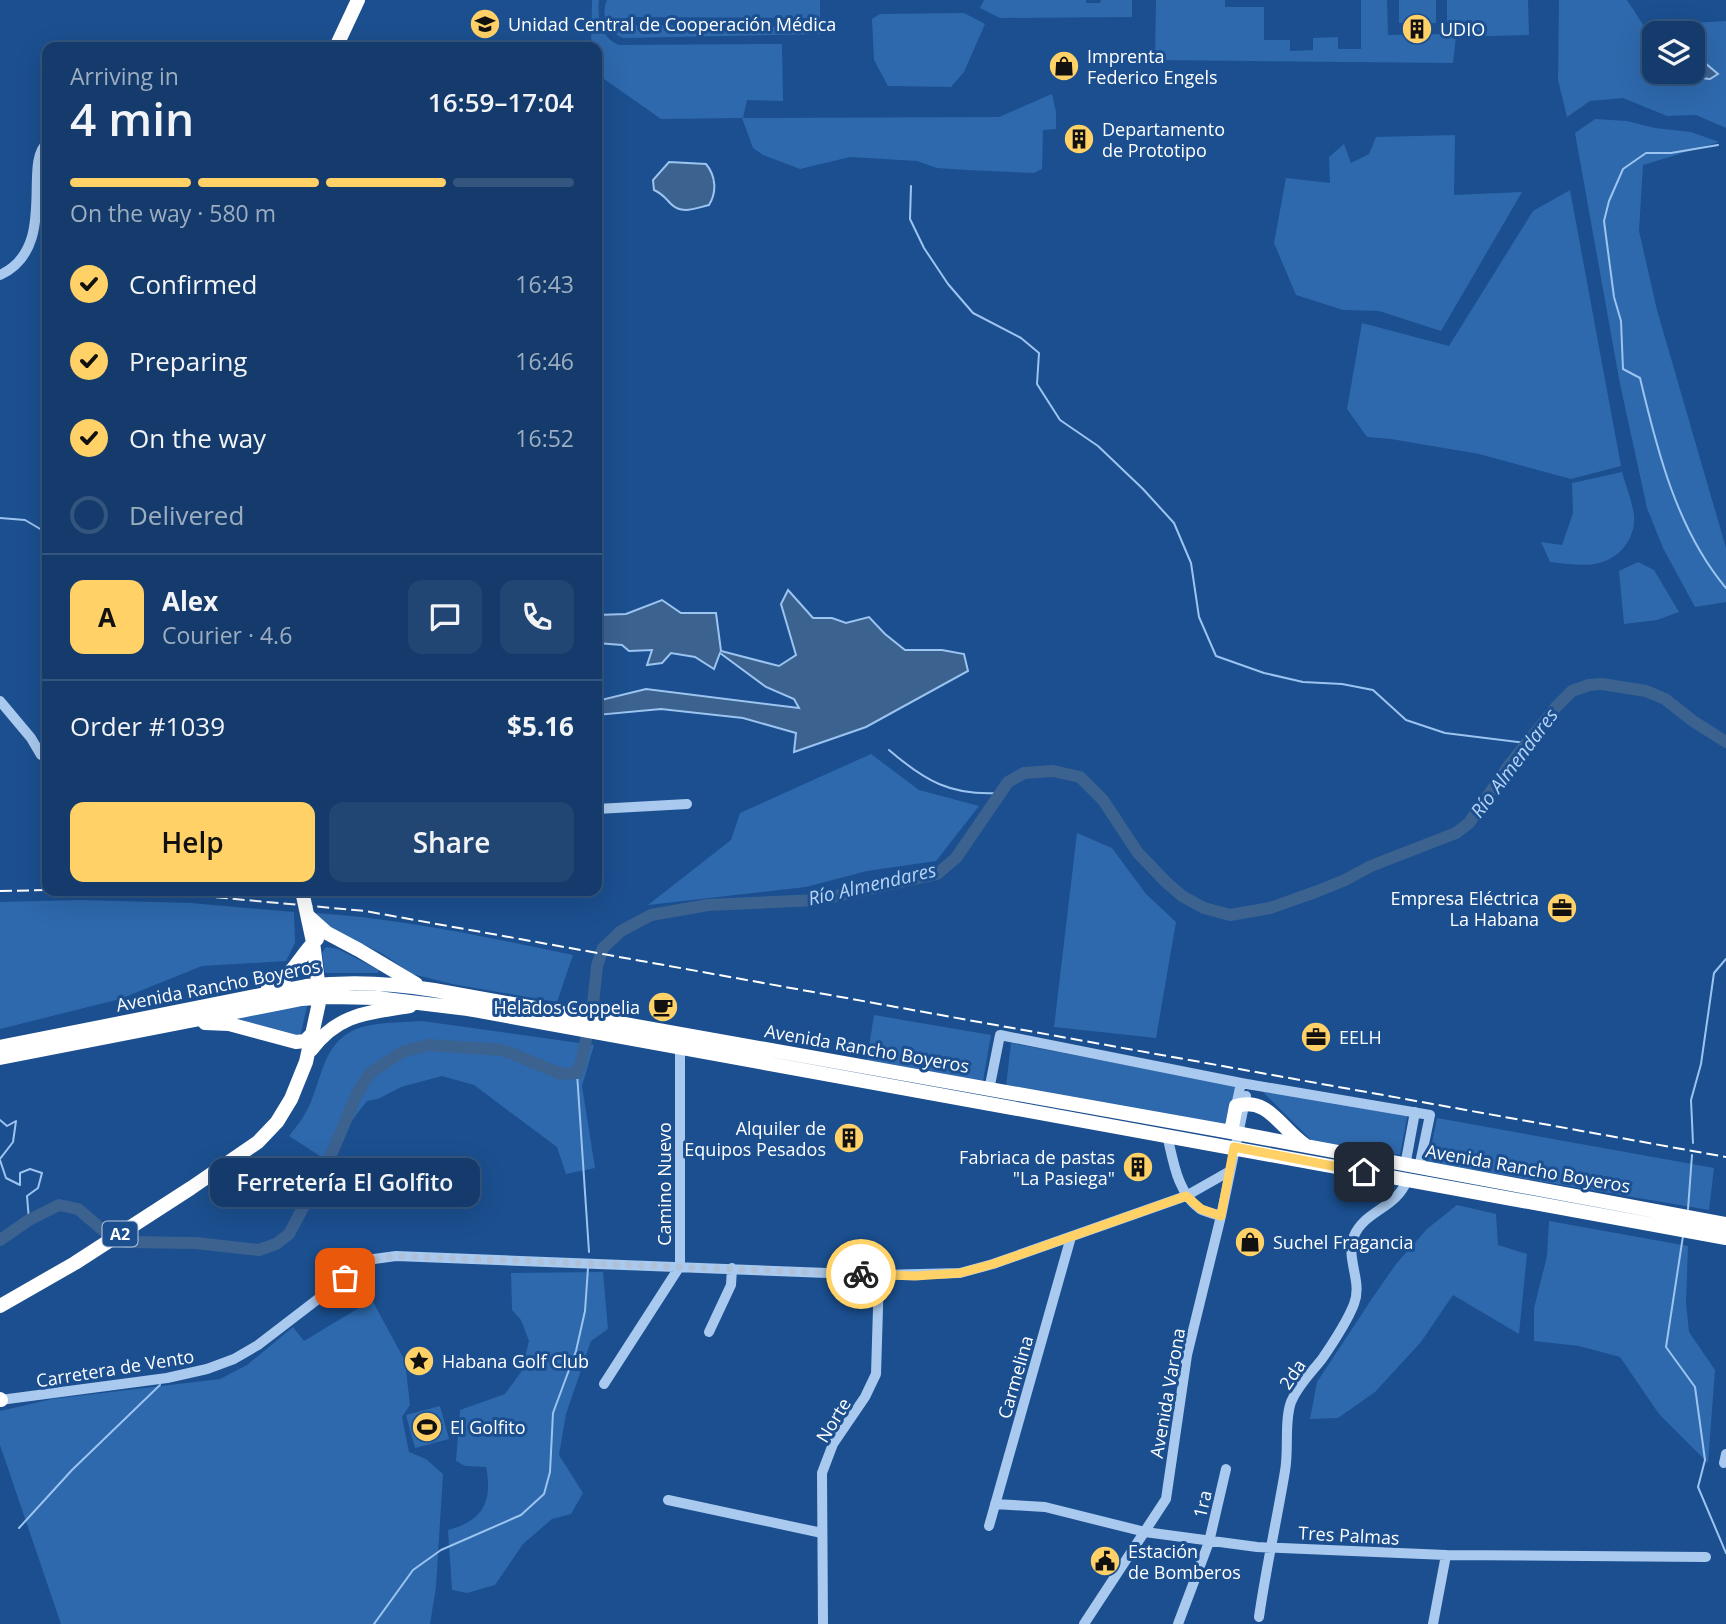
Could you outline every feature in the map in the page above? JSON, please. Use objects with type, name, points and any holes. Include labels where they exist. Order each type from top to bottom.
[{"type":"highway","points":[[338,42],[358,0]]},
{"type":"highway","points":[[303,896],[320,991]]},
{"type":"highway","points":[[308,916],[321,929],[434,997]]},
{"type":"highway","points":[[237,998],[282,981],[297,966],[313,942],[320,936],[333,936]]},
{"type":"highway","name":"Avenida Rancho Boyeros","points":[[0,1058],[320,991]]},
{"type":"highway","name":"Avenida Rancho Boyeros","points":[[0,1048],[237,998],[320,991],[377,999],[434,997],[630,1032],[989,1090],[1694,1225],[1726,1238]]},
{"type":"highway","name":"A2","points":[[0,1306],[75,1263],[258,1142],[284,1112],[303,1070],[314,1031],[320,991]]},
{"type":"highway","points":[[309,1054],[334,1027],[353,1016],[434,997]]},
{"type":"highway","points":[[172,1024],[229,1024],[303,1042],[314,1031]]},
{"type":"highway","name":"Avenida Rancho Boyeros","points":[[630,1032],[680,1046],[1167,1135],[1234,1138],[1313,1148],[1410,1171]]},
{"type":"highway","points":[[279,1038],[298,1051],[303,1070]]},
{"type":"highway","points":[[1234,1138],[1244,1102],[1262,1107],[1296,1138],[1313,1148]]},
{"type":"highway","name":"Avenida Rancho Boyeros","points":[[1694,1225],[1726,1224]]},
{"type":"street","points":[[0,275],[12,270],[28,248],[37,203],[38,161],[42,147]]},
{"type":"street","points":[[0,701],[42,755]]},
{"type":"street","points":[[602,810],[687,804]]},
{"type":"street","points":[[989,1090],[1000,1035],[1241,1083],[1430,1115],[1410,1171]]},
{"type":"street","name":"Camino Nuevo","points":[[604,1384],[680,1266],[680,1046]]},
{"type":"street","points":[[1241,1083],[1244,1102]]},
{"type":"street","points":[[1410,1171],[1415,1112]]},
{"type":"street","points":[[1167,1135],[1186,1196],[1201,1209],[1221,1216]]},
{"type":"street","name":"Avenida Varona","points":[[1084,1624],[1166,1499],[1187,1355],[1221,1216],[1234,1138]]},
{"type":"street","name":"Carretera de Vento","points":[[0,1400],[167,1378],[234,1359],[258,1345],[361,1266],[380,1258],[409,1256],[879,1275],[960,1273],[993,1264],[1186,1196],[1230,1171]]},
{"type":"street","name":"2da","points":[[1259,1617],[1269,1547],[1285,1468],[1290,1404],[1298,1388],[1323,1357],[1354,1303],[1356,1280],[1351,1258],[1354,1234],[1402,1192],[1410,1171]]},
{"type":"street","name":"Carmelina","points":[[989,1526],[1071,1237]]},
{"type":"street","points":[[709,1332],[731,1285],[732,1268]]},
{"type":"street","name":"Norte","points":[[823,1624],[822,1473],[833,1444],[865,1397],[876,1374],[879,1275]]},
{"type":"street","name":"1ra","points":[[1178,1624],[1209,1542],[1226,1469]]},
{"type":"street","points":[[668,1500],[822,1533]]},
{"type":"street","name":"Tres Palmas","points":[[995,1504],[1045,1507],[1145,1532],[1209,1542],[1269,1547],[1447,1555],[1706,1557]]},
{"type":"street","points":[[1433,1624],[1447,1555]]},
{"type":"shaded area","points":[[592,0],[599,0],[599,14],[604,32],[619,45],[782,44],[783,101],[747,100],[743,118],[999,117],[1052,94],[1056,129],[1043,130],[1042,169],[1034,173],[937,168],[917,161],[850,157],[800,169],[763,155],[753,148],[742,118],[661,119],[602,78],[602,42],[591,42]]},
{"type":"shaded area","points":[[607,0],[820,0],[820,18],[627,17],[626,25],[819,27],[820,34],[623,38],[613,32],[607,23],[604,12]]},
{"type":"shaded area","points":[[984,0],[1086,0],[1086,3],[1100,3],[1101,0],[1132,0],[1132,17],[1000,18],[980,8]]},
{"type":"shaded area","points":[[1156,0],[1225,0],[1225,7],[1264,7],[1264,40],[1290,40],[1290,51],[1313,50],[1313,38],[1338,37],[1338,49],[1361,49],[1361,0],[1387,0],[1388,35],[1447,34],[1447,0],[1528,0],[1529,35],[1456,37],[1453,63],[1155,60]]},
{"type":"shaded area","points":[[1399,0],[1436,0],[1436,23],[1399,23]]},
{"type":"shaded area","points":[[1559,0],[1627,0],[1642,23],[1642,84],[1705,84],[1705,22],[1726,21],[1726,128],[1696,115],[1667,116],[1623,98],[1590,101],[1567,117],[1558,80]]},
{"type":"shaded area","points":[[964,13],[985,24],[964,72],[951,87],[888,86],[874,60],[872,19],[880,14]]},
{"type":"shaded area","points":[[1705,63],[1718,74],[1710,79],[1705,78]]},
{"type":"shaded area","points":[[1595,119],[1627,121],[1655,128],[1691,132],[1719,142],[1643,165],[1639,231],[1657,310],[1726,548],[1726,602],[1695,607],[1663,548],[1647,508],[1620,384],[1575,133]]},
{"type":"shaded area","points":[[1455,135],[1454,195],[1522,192],[1441,331],[1379,311],[1343,310],[1296,295],[1274,243],[1286,178],[1330,183],[1329,157],[1344,144],[1351,163],[1369,154],[1376,137]]},
{"type":"shaded area","points":[[669,162],[706,164],[714,184],[709,205],[689,210],[680,209],[654,190],[653,180]]},
{"type":"shaded area","points":[[1570,190],[1621,466],[1571,479],[1479,454],[1367,437],[1347,409],[1362,323],[1449,346],[1533,211]]},
{"type":"shaded area","points":[[1622,472],[1634,519],[1631,535],[1625,546],[1609,559],[1591,565],[1550,562],[1541,542],[1562,545],[1573,513],[1572,483]]},
{"type":"shaded area","points":[[1638,562],[1654,570],[1679,612],[1657,620],[1624,624],[1619,571]]},
{"type":"shaded area","points":[[788,590],[813,618],[832,618],[846,623],[869,617],[905,650],[942,650],[964,654],[968,671],[866,727],[794,752],[796,733],[743,718],[661,709],[602,715],[602,700],[646,689],[799,708],[794,699],[766,687],[720,653],[714,669],[695,657],[671,653],[662,663],[647,665],[652,650],[629,651],[622,645],[602,643],[602,615],[626,614],[662,600],[681,613],[716,613],[721,651],[779,666],[796,655],[781,604]]},
{"type":"shaded area","points":[[871,754],[919,790],[979,806],[936,861],[867,871],[806,887],[648,905],[731,840],[740,813]]},
{"type":"shaded area","points":[[1077,833],[1112,848],[1146,894],[1176,922],[1156,1038],[1054,1027]]},
{"type":"shaded area","points":[[81,900],[191,903],[294,912],[295,943],[286,961],[202,966],[120,999],[0,1029],[0,902]]},
{"type":"shaded area","points":[[316,913],[413,924],[573,955],[557,1002],[452,984],[412,974],[383,954],[324,925]]},
{"type":"shaded area","points":[[326,947],[338,949],[379,970],[378,973],[325,973],[322,953]]},
{"type":"shaded area","points":[[307,1006],[300,1038],[235,1018],[273,1009]]},
{"type":"shaded area","points":[[874,1015],[991,1035],[983,1081],[867,1060]]},
{"type":"shaded area","points":[[422,1021],[594,1045],[582,1086],[595,1168],[566,1174],[557,1147],[474,1085],[442,1076],[401,1087],[378,1099],[367,1101],[323,1158],[289,1136],[308,1109],[330,1052],[343,1037],[368,1026]]},
{"type":"shaded area","points":[[1011,1043],[1236,1086],[1226,1125],[1006,1086]]},
{"type":"shaded area","points":[[1260,1089],[1408,1112],[1400,1155],[1313,1142]]},
{"type":"shaded area","points":[[1437,1118],[1714,1168],[1709,1210],[1428,1162]]},
{"type":"shaded area","points":[[1457,1205],[1496,1214],[1498,1245],[1527,1254],[1519,1334],[1453,1295],[1421,1342],[1375,1392],[1338,1418],[1310,1419],[1317,1382],[1371,1300],[1396,1264],[1427,1229]]},
{"type":"shaded area","points":[[1549,1221],[1688,1246],[1686,1303],[1689,1332],[1715,1370],[1708,1463],[1659,1414],[1620,1357],[1579,1346],[1534,1341],[1534,1308],[1547,1256]]},
{"type":"shaded area","points":[[603,1272],[608,1329],[591,1341],[566,1414],[559,1455],[583,1493],[571,1514],[552,1519],[523,1544],[495,1585],[467,1593],[452,1590],[448,1530],[470,1521],[477,1515],[483,1508],[488,1490],[486,1467],[465,1466],[456,1461],[460,1410],[505,1394],[521,1372],[529,1341],[521,1320],[512,1310],[511,1273]]},
{"type":"shaded area","points":[[372,1300],[405,1361],[410,1405],[402,1417],[409,1452],[426,1459],[443,1474],[436,1587],[430,1624],[61,1624],[0,1445],[0,1411],[52,1399],[220,1379],[247,1365],[293,1327],[304,1341]]},
{"type":"shaded area","name":"El Golfito","points":[[440,1406],[449,1439],[415,1448],[406,1415]]},
{"type":"waterway","points":[[1718,145],[1671,153],[1646,153],[1623,169],[1609,201],[1604,221],[1614,297],[1621,321],[1623,369],[1640,378],[1662,461],[1682,515],[1694,541],[1726,588]]},
{"type":"waterway","points":[[911,186],[910,219],[924,248],[948,284],[973,313],[1021,338],[1039,353],[1037,384],[1060,420],[1098,446],[1174,523],[1191,563],[1199,617],[1216,656],[1264,673],[1303,682],[1342,684],[1373,690],[1406,720],[1445,733],[1526,743]]},
{"type":"waterway","points":[[0,518],[25,520],[42,530]]},
{"type":"waterway","name":"Río Almendares","points":[[126,1242],[196,1243],[259,1250],[276,1244],[289,1234],[331,1155],[357,1094],[370,1073],[402,1052],[428,1045],[503,1050],[561,1074],[577,1073],[593,1004],[597,966],[603,948],[621,931],[651,915],[708,905],[818,900],[937,874],[956,858],[1008,782],[1024,773],[1053,771],[1080,777],[1103,800],[1138,853],[1166,882],[1182,896],[1204,908],[1230,915],[1270,908],[1318,891],[1371,866],[1456,833],[1469,823],[1510,764],[1556,707],[1572,691],[1589,685],[1602,684],[1646,691],[1665,699],[1726,742]]},
{"type":"waterway","points":[[889,750],[915,770],[940,784],[967,792],[1000,793]]},
{"type":"waterway","points":[[1693,1143],[1691,1100],[1701,1064],[1714,973],[1726,959]]},
{"type":"waterway","points":[[577,1073],[589,1252]]},
{"type":"waterway","points":[[0,1120],[7,1126],[16,1121],[13,1142],[0,1159]]},
{"type":"waterway","points":[[1688,1209],[1692,1155]]},
{"type":"waterway","points":[[0,1160],[6,1178],[20,1185],[20,1173],[30,1169],[42,1173],[38,1188],[27,1196],[29,1220]]},
{"type":"waterway","name":"Río Almendares","points":[[0,1240],[29,1220],[59,1205],[78,1209],[104,1231]]},
{"type":"waterway","points":[[1683,1236],[1666,1347],[1695,1387],[1705,1460],[1698,1487],[1726,1553]]},
{"type":"waterway","points":[[374,1624],[413,1570],[441,1550],[521,1515],[544,1494],[550,1472],[553,1413],[576,1351],[585,1311],[588,1268]]},
{"type":"waterway","points":[[19,1528],[72,1470],[160,1385]]},
{"type":"railway","points":[[0,891],[42,890]]},
{"type":"railway","points":[[202,896],[365,911],[1726,1157]]},
{"type":"way so far","points":[[345,1278],[374,1259],[396,1256],[861,1274]]},
{"type":"place","name":"Unidad Central de Cooperación Médica","points":[[485,24]]},
{"type":"place","name":"UDIO","points":[[1417,29]]},
{"type":"place","name":"Imprenta Federico Engels","points":[[1064,66]]},
{"type":"place","name":"Departamento de Prototipo","points":[[1079,139]]},
{"type":"place","name":"Empresa Eléctrica La Habana","points":[[1562,908]]},
{"type":"place","name":"Helados Coppelia","points":[[663,1007]]},
{"type":"place","name":"EELH","points":[[1316,1037]]},
{"type":"place","name":"Alquiler de Equipos Pesados","points":[[849,1138]]},
{"type":"place","name":"Fabriaca de pastas \"La Pasiega\"","points":[[1138,1167]]},
{"type":"place","name":"Suchel Fragancia","points":[[1250,1242]]},
{"type":"place","name":"Ferretería El Golfito","points":[[345,1278]]},
{"type":"place","name":"Habana Golf Club","points":[[419,1361]]},
{"type":"place","name":"El Golfito","points":[[427,1427]]},
{"type":"place","name":"Estación de Bomberos","points":[[1105,1561]]},
{"type":"route","points":[[861,1274],[915,1276],[960,1273],[993,1264],[1186,1196],[1201,1209],[1221,1216],[1234,1147],[1364,1172]]}]
